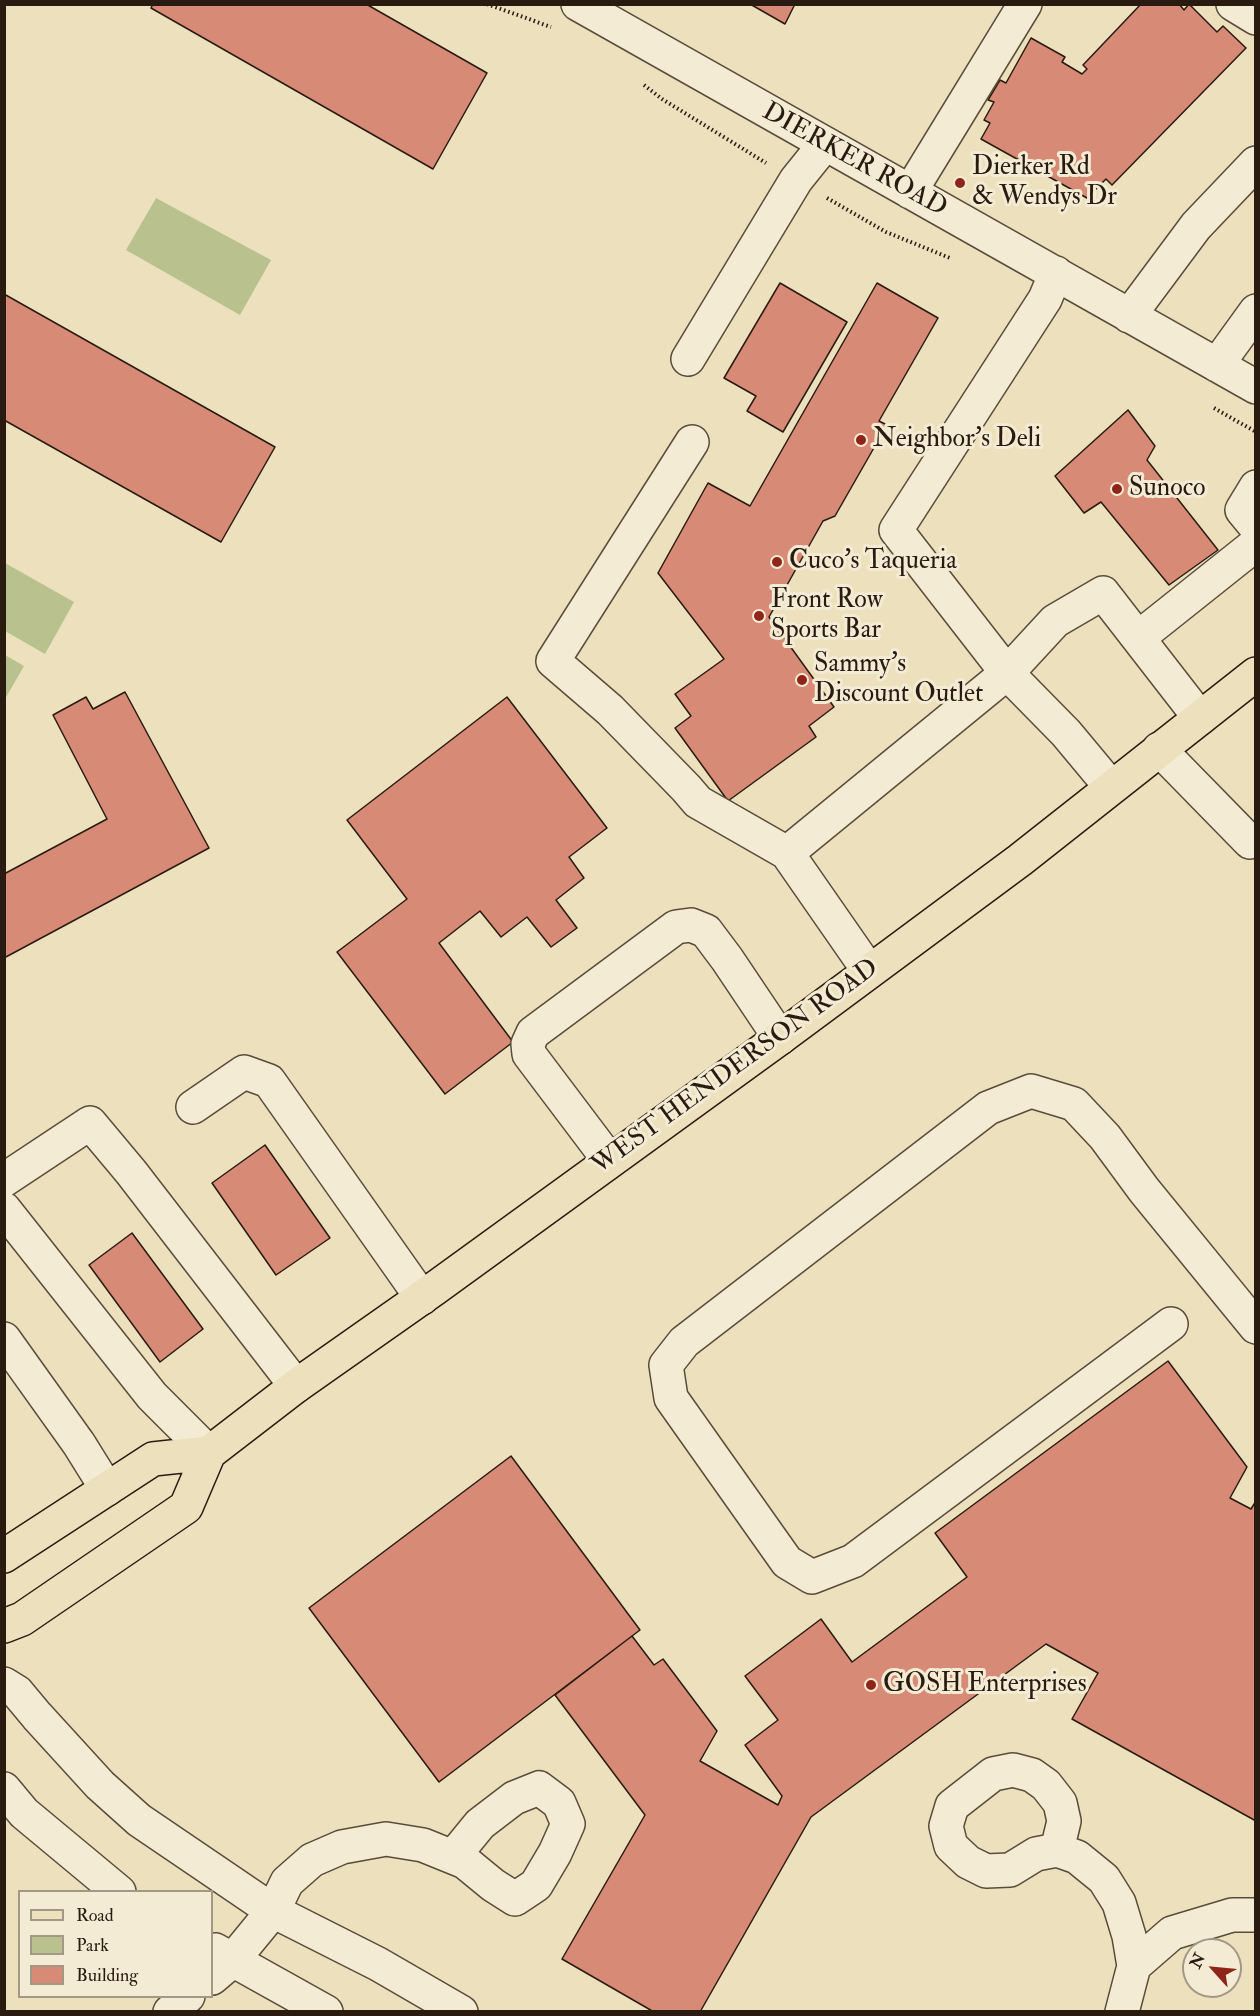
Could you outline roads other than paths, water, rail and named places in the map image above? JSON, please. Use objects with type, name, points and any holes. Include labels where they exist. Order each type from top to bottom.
[{"type":"main road","name":"WEST HENDERSON ROAD","points":[[4,1626],[22,1619],[186,1507],[209,1453],[296,1386],[422,1298],[780,1038],[1020,860],[1256,674]]},
{"type":"main road","points":[[4,1556],[153,1459],[209,1453]]},
{"type":"street","name":"DIERKER ROAD","points":[[578,4],[1256,387]]},
{"type":"street","points":[[910,192],[1025,4]]},
{"type":"street","points":[[1233,4],[1256,18]]},
{"type":"street","points":[[688,359],[796,180],[825,144]]},
{"type":"street","points":[[1129,316],[1196,226],[1256,163]]},
{"type":"street","points":[[1056,273],[1045,299],[896,530],[1007,673],[1066,733],[1111,788]]},
{"type":"street","points":[[1217,365],[1256,311]]},
{"type":"street","points":[[692,442],[553,660],[610,710],[698,802],[787,853],[869,971]]},
{"type":"street","points":[[1256,487],[1242,510],[1256,527]]},
{"type":"street","points":[[1138,638],[1256,544]]},
{"type":"street","points":[[787,853],[1007,673],[1055,621],[1103,593],[1200,718]]},
{"type":"street","points":[[1160,749],[1250,842],[1256,839]]},
{"type":"street","points":[[609,1160],[529,1054],[528,1044],[533,1033],[676,927],[692,925],[706,931],[780,1038]]},
{"type":"street","points":[[193,1107],[244,1072],[269,1081],[422,1298]]},
{"type":"street","points":[[1171,1324],[853,1561],[812,1577],[787,1562],[671,1398],[666,1365],[684,1342],[988,1108],[1031,1091],[1074,1104],[1106,1137],[1144,1190],[1256,1327]]},
{"type":"street","points":[[4,1180],[90,1123],[131,1172],[296,1386]]},
{"type":"street","points":[[4,1209],[153,1396],[209,1453]]},
{"type":"street","points":[[4,1339],[79,1444],[107,1489]]},
{"type":"street","points":[[4,1684],[17,1692],[100,1785],[139,1820],[273,1911],[378,1964],[461,2012]]},
{"type":"street","points":[[11,1810],[116,1890]]},
{"type":"street","points":[[326,2012],[218,1962],[273,1911],[286,1882],[312,1860],[342,1847],[386,1839],[423,1845],[453,1857]]},
{"type":"street","points":[[1057,1850],[1077,1857],[1104,1879],[1119,1903],[1129,1936],[1134,1966],[1122,2012]]},
{"type":"street","points":[[1134,1966],[1172,1933],[1232,1915],[1256,1915]]},
{"type":"street","points":[[170,2012],[186,1998]]},
{"type":"place","name":"Dierker Rd & Wendys Dr","points":[[960,183]]},
{"type":"place","name":"Neighbor's Deli","points":[[861,440]]},
{"type":"place","name":"Sunoco","points":[[1117,489]]},
{"type":"place","name":"Cuco's Taqueria","points":[[777,562]]},
{"type":"place","name":"Front Row Sports Bar","points":[[759,616]]},
{"type":"place","name":"Sammy's Discount Outlet","points":[[802,680]]},
{"type":"place","name":"GOSH Enterprises","points":[[871,1685]]}]
